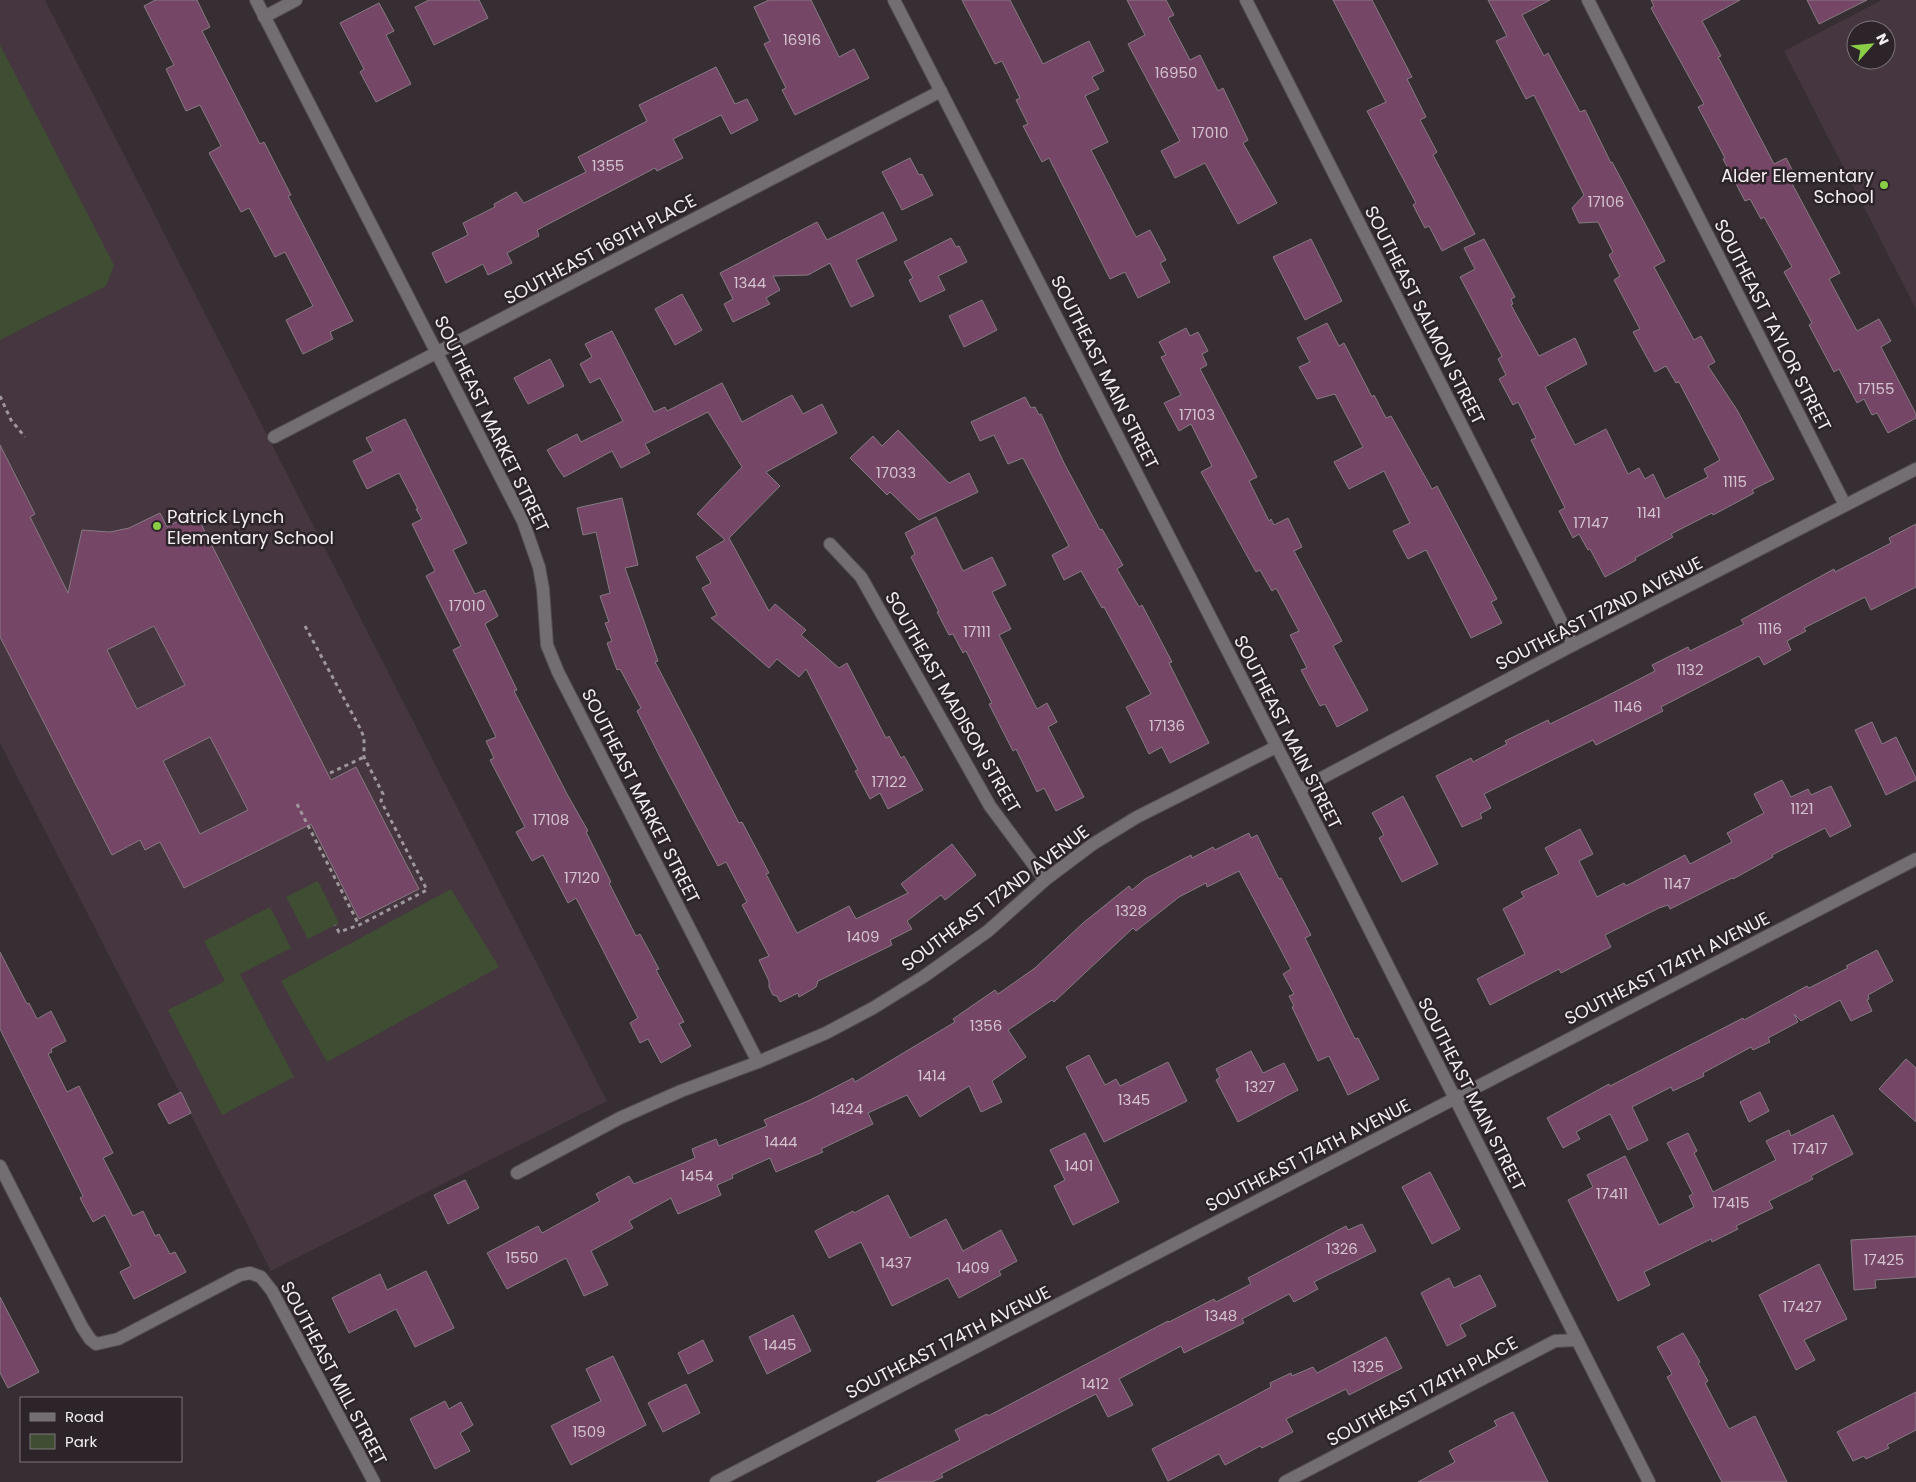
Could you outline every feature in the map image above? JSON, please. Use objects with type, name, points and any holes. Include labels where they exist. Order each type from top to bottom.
[{"type":"street","name":"SOUTHEAST MARKET STREET","points":[[256,0],[523,522],[539,567],[543,589],[547,645],[558,672],[758,1062]]},
{"type":"street","points":[[264,17],[296,0]]},
{"type":"street","name":"SOUTHEAST MAIN STREET","points":[[894,0],[1649,1482]]},
{"type":"street","name":"SOUTHEAST SALMON STREET","points":[[1246,0],[1573,645]]},
{"type":"street","name":"SOUTHEAST TAYLOR STREET","points":[[1588,0],[1845,505]]},
{"type":"street","name":"SOUTHEAST 169TH PLACE","points":[[274,437],[941,91]]},
{"type":"street","name":"SOUTHEAST 172ND AVENUE","points":[[1298,790],[1573,645],[1916,469]]},
{"type":"street","name":"SOUTHEAST MADISON STREET","points":[[830,544],[860,577],[990,806],[1045,880]]},
{"type":"street","name":"SOUTHEAST 172ND AVENUE","points":[[517,1173],[620,1118],[681,1091],[758,1062],[826,1033],[873,1008],[923,977],[988,931],[1045,880],[1093,844],[1137,818],[1276,747]]},
{"type":"street","name":"SOUTHEAST 174TH AVENUE","points":[[716,1482],[1916,859]]},
{"type":"street","name":"SOUTHEAST MILL STREET","points":[[0,1166],[82,1327],[96,1344],[118,1339],[240,1275],[250,1273],[261,1277],[272,1291],[374,1482]]},
{"type":"street","name":"SOUTHEAST 174TH PLACE","points":[[1285,1482],[1555,1341],[1577,1340]]},
{"type":"path","points":[[0,396],[11,420],[25,437]]},
{"type":"path","points":[[305,626],[361,730],[364,738],[364,757],[383,794],[381,801],[427,890],[359,925],[339,932],[335,924]]},
{"type":"path","points":[[330,773],[364,757]]},
{"type":"path","points":[[297,804],[359,925]]},
{"type":"shaded area","name":"Patrick Lynch Elementary School","points":[[0,0],[45,0],[607,1101],[271,1271],[0,743]]},
{"type":"shaded area","name":"Alder Elementary School","points":[[1882,0],[1916,0],[1916,309],[1784,51]]},
{"type":"green space","points":[[0,45],[114,265],[106,286],[0,340]]},
{"type":"green space","points":[[318,881],[339,923],[308,939],[286,897]]},
{"type":"green space","points":[[451,889],[499,967],[327,1062],[281,981]]},
{"type":"green space","points":[[270,907],[291,948],[240,974],[294,1077],[222,1115],[168,1010],[225,981],[204,941]]},
{"type":"building","points":[[155,0],[197,0],[210,27],[202,31],[260,144],[264,142],[291,195],[288,196],[353,321],[330,332],[333,339],[303,354],[286,320],[313,306],[285,252],[275,257],[249,208],[241,212],[209,153],[221,146],[200,105],[186,111],[166,69],[174,65],[144,6]]},
{"type":"building","points":[[429,0],[479,0],[488,18],[434,45],[415,7]]},
{"type":"building","points":[[769,0],[811,0],[839,57],[854,49],[869,78],[795,115],[782,90],[786,88],[764,44],[770,41],[754,7]]},
{"type":"building","points":[[962,0],[1010,0],[1043,64],[1089,41],[1104,71],[1092,77],[1099,89],[1085,96],[1108,142],[1091,150],[1136,237],[1150,230],[1166,260],[1160,263],[1170,282],[1138,298],[1125,272],[1110,279],[1049,158],[1042,162],[1023,126],[1028,124],[1016,100],[1020,98],[1002,61],[995,64]]},
{"type":"building","points":[[1127,0],[1166,0],[1174,15],[1168,18],[1190,60],[1200,55],[1218,91],[1223,88],[1248,140],[1243,143],[1277,203],[1238,224],[1205,163],[1175,178],[1161,151],[1180,141],[1128,44],[1145,35]]},
{"type":"building","points":[[1333,0],[1372,0],[1412,77],[1407,79],[1426,117],[1420,120],[1437,152],[1433,155],[1475,234],[1442,251],[1429,226],[1425,228],[1413,205],[1416,203],[1367,111],[1386,102]]},
{"type":"building","points":[[1488,0],[1550,0],[1522,15],[1544,56],[1548,53],[1580,112],[1585,110],[1611,163],[1665,261],[1654,267],[1694,340],[1701,336],[1715,362],[1708,366],[1737,410],[1774,479],[1752,490],[1754,493],[1713,515],[1712,513],[1671,534],[1673,537],[1605,577],[1590,549],[1588,550],[1579,534],[1573,538],[1559,511],[1565,508],[1531,440],[1536,438],[1518,402],[1513,405],[1499,379],[1506,375],[1498,359],[1502,356],[1460,277],[1475,269],[1464,248],[1484,239],[1515,297],[1511,299],[1513,304],[1511,305],[1539,356],[1575,338],[1587,364],[1545,387],[1575,445],[1606,429],[1628,474],[1639,468],[1645,479],[1653,474],[1665,499],[1708,477],[1704,469],[1720,460],[1679,382],[1676,383],[1666,366],[1655,372],[1633,332],[1640,329],[1614,280],[1620,276],[1609,255],[1613,252],[1598,222],[1579,223],[1572,208],[1584,195],[1534,95],[1526,99],[1496,41],[1507,36]]},
{"type":"building","points":[[1651,0],[1740,0],[1702,21],[1721,56],[1718,57],[1774,164],[1786,158],[1795,175],[1789,178],[1840,273],[1829,279],[1857,331],[1879,319],[1891,341],[1881,347],[1916,414],[1916,418],[1888,433],[1877,413],[1872,415],[1864,399],[1857,403],[1839,369],[1834,372],[1809,325],[1812,323],[1784,272],[1792,267],[1764,217],[1761,219],[1750,199],[1745,201],[1698,107],[1704,104],[1651,8],[1654,6]]},
{"type":"building","points":[[1807,0],[1867,0],[1819,24]]},
{"type":"building","points":[[379,3],[394,31],[386,35],[411,84],[376,102],[360,72],[364,69],[340,23]]},
{"type":"building","points":[[716,67],[735,104],[747,99],[758,120],[731,134],[721,115],[673,139],[683,158],[657,171],[655,168],[537,230],[539,236],[507,253],[512,263],[488,275],[483,264],[446,283],[432,253],[468,235],[463,223],[495,207],[494,204],[516,192],[524,203],[586,172],[578,157],[647,121],[639,105]]},
{"type":"building","points":[[910,158],[919,175],[922,174],[933,195],[902,210],[882,172]]},
{"type":"building","points":[[883,212],[897,240],[856,260],[874,296],[851,307],[830,263],[808,275],[773,276],[780,290],[766,298],[770,304],[733,322],[724,304],[733,299],[720,273],[817,222],[827,240]]},
{"type":"building","points":[[951,238],[956,247],[959,246],[967,262],[938,276],[945,290],[920,302],[909,280],[913,278],[904,262]]},
{"type":"building","points":[[1311,239],[1342,301],[1305,320],[1273,257]]},
{"type":"building","points":[[682,294],[702,330],[675,345],[655,309]]},
{"type":"building","points":[[982,300],[997,330],[964,347],[949,316]]},
{"type":"building","points":[[1327,323],[1339,346],[1344,343],[1372,397],[1374,395],[1386,418],[1391,416],[1432,489],[1437,486],[1497,599],[1491,602],[1502,623],[1471,638],[1426,550],[1408,559],[1393,531],[1410,523],[1384,471],[1349,489],[1334,462],[1363,447],[1335,394],[1317,399],[1299,367],[1310,362],[1297,338]]},
{"type":"building","points":[[1186,328],[1190,336],[1198,332],[1208,351],[1202,354],[1207,365],[1200,369],[1257,477],[1249,481],[1269,521],[1271,519],[1274,525],[1288,518],[1302,547],[1294,551],[1342,641],[1333,646],[1368,710],[1337,727],[1325,704],[1320,706],[1301,670],[1307,668],[1290,635],[1299,631],[1276,588],[1272,591],[1260,570],[1256,572],[1201,472],[1212,466],[1191,424],[1179,431],[1164,403],[1181,395],[1161,357],[1166,355],[1159,342]]},
{"type":"building","points":[[612,331],[654,412],[665,407],[667,411],[722,383],[742,422],[792,395],[803,414],[822,404],[837,433],[766,472],[780,486],[729,538],[769,611],[775,604],[806,630],[801,635],[839,668],[847,663],[886,738],[889,736],[901,758],[904,756],[923,790],[888,809],[880,793],[870,799],[855,771],[858,770],[806,669],[799,677],[777,659],[769,668],[711,618],[717,615],[702,588],[711,583],[696,557],[725,540],[697,514],[742,467],[708,412],[645,444],[650,453],[621,468],[612,451],[564,477],[557,467],[547,450],[577,434],[581,442],[623,421],[600,378],[590,383],[580,364],[592,357],[585,344]]},
{"type":"building","points":[[550,359],[564,386],[528,404],[514,378]]},
{"type":"building","points":[[1025,397],[1031,408],[1035,407],[1039,415],[1041,414],[1064,463],[1100,530],[1102,529],[1123,565],[1117,569],[1139,607],[1142,605],[1172,662],[1169,663],[1209,743],[1170,763],[1162,747],[1149,754],[1126,707],[1151,694],[1104,607],[1102,608],[1081,571],[1064,580],[1052,555],[1069,546],[1023,458],[1008,464],[994,435],[980,441],[971,422]]},
{"type":"building","points":[[405,419],[467,543],[453,550],[475,594],[485,590],[498,616],[485,624],[517,690],[514,691],[588,831],[586,832],[611,882],[609,883],[636,936],[640,934],[659,969],[656,970],[684,1022],[679,1024],[691,1046],[661,1063],[648,1039],[640,1043],[630,1023],[638,1018],[576,898],[568,903],[543,855],[532,861],[516,832],[525,827],[490,760],[494,758],[486,741],[496,737],[453,650],[461,646],[426,576],[435,571],[412,524],[422,519],[416,509],[418,509],[399,473],[367,489],[353,461],[373,451],[366,438]]},
{"type":"building","points":[[898,430],[949,483],[969,473],[978,492],[919,520],[890,492],[887,495],[850,458],[873,436],[882,446]]},
{"type":"building","points":[[0,445],[35,514],[30,517],[68,593],[82,530],[110,532],[129,528],[160,513],[167,527],[195,512],[331,780],[356,767],[419,889],[359,919],[311,824],[184,888],[160,842],[145,850],[140,840],[112,855],[0,637]],"holes":[[[154,626],[185,685],[137,709],[107,650]],[[210,737],[248,810],[200,834],[163,761]]]},
{"type":"building","points":[[622,498],[638,565],[625,568],[658,661],[655,662],[739,823],[742,822],[769,873],[766,874],[797,933],[849,906],[856,919],[908,893],[901,884],[952,844],[976,875],[945,900],[941,895],[907,921],[912,929],[890,940],[892,945],[818,981],[816,987],[799,997],[798,993],[780,1002],[777,996],[773,995],[759,960],[769,956],[742,905],[747,902],[726,862],[718,866],[637,711],[641,708],[620,669],[617,670],[607,643],[612,641],[605,623],[609,622],[600,596],[610,593],[596,532],[583,535],[577,508]]},
{"type":"building","points":[[936,517],[963,571],[992,557],[1006,585],[992,592],[1011,629],[999,635],[1037,709],[1047,703],[1057,722],[1048,727],[1084,797],[1056,811],[1044,788],[1037,792],[1016,749],[1013,751],[989,704],[992,703],[966,651],[963,653],[953,634],[949,635],[911,557],[915,554],[905,533]]},
{"type":"building","points":[[1916,524],[1916,587],[1871,610],[1865,597],[1804,628],[1806,631],[1787,641],[1791,650],[1764,665],[1759,656],[1661,707],[1663,711],[1596,745],[1593,740],[1484,794],[1491,808],[1480,814],[1482,818],[1462,827],[1436,776],[1471,758],[1473,762],[1507,744],[1505,741],[1548,720],[1550,724],[1655,671],[1652,665],[1688,647],[1690,651],[1744,624],[1741,620],[1834,569],[1835,572],[1891,543],[1889,538]]},
{"type":"building","points":[[1872,722],[1882,744],[1896,737],[1916,778],[1916,780],[1886,795],[1855,730]]},
{"type":"building","points":[[1782,780],[1791,797],[1808,789],[1811,795],[1831,786],[1851,826],[1830,837],[1825,828],[1772,855],[1773,857],[1733,879],[1670,909],[1668,905],[1659,908],[1605,935],[1611,947],[1561,973],[1559,969],[1490,1005],[1477,979],[1525,954],[1503,909],[1524,897],[1521,892],[1559,874],[1545,848],[1580,829],[1593,854],[1579,861],[1597,897],[1624,883],[1626,886],[1685,855],[1690,864],[1732,842],[1727,833],[1764,813],[1754,794]]},
{"type":"building","points":[[1403,796],[1438,864],[1402,882],[1379,838],[1384,835],[1372,813]]},
{"type":"building","points":[[1249,833],[1251,838],[1257,835],[1279,879],[1281,878],[1311,935],[1305,938],[1355,1039],[1358,1038],[1379,1079],[1348,1095],[1329,1056],[1318,1061],[1292,1007],[1294,1006],[1289,996],[1294,994],[1283,974],[1291,969],[1239,871],[1207,887],[1206,883],[1179,897],[1136,931],[1133,928],[1054,1002],[1052,1000],[1008,1030],[1026,1057],[992,1081],[1002,1102],[981,1112],[969,1086],[920,1117],[907,1095],[868,1113],[873,1124],[821,1149],[823,1152],[776,1172],[770,1158],[732,1175],[733,1178],[717,1185],[721,1195],[678,1214],[671,1198],[629,1221],[633,1228],[591,1251],[608,1285],[584,1296],[566,1258],[507,1289],[487,1253],[538,1226],[542,1233],[600,1201],[596,1194],[629,1176],[634,1184],[695,1158],[692,1149],[716,1139],[719,1146],[767,1126],[764,1120],[810,1100],[853,1078],[855,1082],[955,1022],[953,1019],[995,990],[998,994],[1035,968],[1083,923],[1129,886],[1132,890],[1145,879],[1191,855],[1192,858],[1213,847],[1215,850]]},
{"type":"building","points":[[1877,950],[1893,981],[1868,995],[1869,999],[1867,1000],[1872,1011],[1851,1021],[1840,1000],[1801,1021],[1794,1014],[1798,1022],[1768,1038],[1770,1042],[1753,1050],[1751,1047],[1703,1073],[1704,1076],[1673,1091],[1671,1087],[1632,1107],[1648,1140],[1628,1150],[1610,1114],[1576,1132],[1580,1139],[1563,1148],[1547,1118],[1609,1084],[1610,1086],[1743,1018],[1744,1020],[1807,986],[1809,988],[1848,968],[1846,966]]},
{"type":"building","points":[[0,952],[27,1004],[29,1003],[37,1019],[51,1011],[66,1041],[51,1049],[52,1052],[48,1054],[67,1092],[79,1086],[113,1153],[103,1158],[133,1216],[143,1211],[155,1236],[159,1234],[170,1254],[175,1252],[186,1272],[134,1299],[120,1272],[131,1266],[105,1215],[93,1222],[80,1198],[83,1196],[0,1029]]},
{"type":"building","points":[[1251,1051],[1263,1073],[1284,1063],[1298,1090],[1238,1122],[1216,1080],[1220,1077],[1216,1069]]},
{"type":"building","points":[[1089,1055],[1105,1085],[1116,1079],[1120,1086],[1168,1062],[1187,1101],[1104,1142],[1066,1067]]},
{"type":"building","points":[[1906,1059],[1916,1068],[1916,1122],[1879,1089]]},
{"type":"building","points":[[181,1092],[191,1113],[169,1124],[158,1104]]},
{"type":"building","points":[[1760,1092],[1769,1111],[1749,1122],[1740,1102]]},
{"type":"building","points":[[1833,1115],[1853,1154],[1811,1176],[1813,1179],[1769,1201],[1773,1208],[1736,1226],[1738,1229],[1712,1242],[1711,1239],[1644,1272],[1650,1285],[1618,1301],[1568,1200],[1593,1187],[1587,1175],[1625,1156],[1659,1225],[1694,1207],[1689,1196],[1693,1194],[1667,1143],[1688,1133],[1697,1151],[1694,1153],[1713,1192],[1776,1160],[1766,1141],[1789,1130],[1791,1136]]},
{"type":"building","points":[[1085,1133],[1119,1202],[1073,1225],[1054,1186],[1065,1180],[1050,1150]]},
{"type":"building","points":[[1430,1172],[1460,1229],[1432,1244],[1402,1187]]},
{"type":"building","points":[[465,1180],[479,1208],[448,1224],[434,1195]]},
{"type":"building","points":[[888,1195],[910,1238],[946,1219],[963,1251],[1001,1230],[1017,1261],[999,1271],[1001,1275],[959,1298],[948,1278],[892,1306],[861,1242],[829,1258],[815,1231]]},
{"type":"building","points":[[1362,1224],[1376,1251],[1314,1282],[1318,1289],[1294,1302],[1289,1294],[1242,1319],[1244,1323],[1184,1353],[1181,1346],[1119,1379],[1133,1405],[1108,1417],[1096,1394],[941,1474],[943,1477],[932,1482],[876,1482],[960,1440],[955,1430],[987,1414],[988,1416],[1168,1321],[1214,1299],[1216,1302],[1251,1284],[1248,1278],[1346,1226],[1348,1230]]},
{"type":"building","points":[[1916,1236],[1916,1277],[1875,1280],[1876,1288],[1854,1290],[1851,1240]]},
{"type":"building","points":[[1819,1264],[1847,1319],[1804,1340],[1815,1360],[1796,1370],[1759,1295]]},
{"type":"building","points":[[426,1271],[454,1328],[415,1347],[396,1309],[349,1333],[332,1298],[380,1274],[387,1290]]},
{"type":"building","points":[[1480,1275],[1496,1306],[1460,1325],[1466,1336],[1447,1346],[1421,1293],[1449,1278],[1454,1288]]},
{"type":"building","points":[[0,1297],[39,1372],[8,1388],[0,1373]]},
{"type":"building","points":[[793,1315],[811,1351],[767,1374],[749,1337]]},
{"type":"building","points":[[1683,1333],[1700,1362],[1698,1363],[1708,1381],[1705,1383],[1729,1429],[1755,1416],[1787,1482],[1722,1482],[1667,1377],[1672,1374],[1657,1347]]},
{"type":"building","points":[[1386,1337],[1402,1368],[1349,1395],[1346,1389],[1286,1419],[1293,1432],[1262,1448],[1260,1446],[1225,1465],[1219,1454],[1168,1481],[1152,1449],[1271,1387],[1270,1383],[1291,1373],[1292,1376],[1313,1367],[1317,1373]]},
{"type":"building","points":[[703,1340],[713,1361],[688,1374],[678,1353]]},
{"type":"building","points":[[613,1356],[646,1425],[571,1465],[551,1426],[601,1401],[586,1369]]},
{"type":"building","points":[[686,1384],[700,1413],[663,1432],[648,1403]]},
{"type":"building","points":[[1916,1392],[1916,1430],[1887,1445],[1889,1448],[1866,1459],[1864,1456],[1853,1461],[1837,1432]]},
{"type":"building","points":[[445,1401],[449,1409],[461,1402],[473,1425],[460,1433],[470,1451],[435,1469],[410,1419]]},
{"type":"building","points":[[1513,1412],[1548,1482],[1418,1482],[1455,1462],[1449,1451],[1497,1426],[1494,1421]]},
{"type":"place","name":"Alder Elementary School","points":[[1884,185]]},
{"type":"place","name":"Patrick Lynch Elementary School","points":[[157,526]]}]
